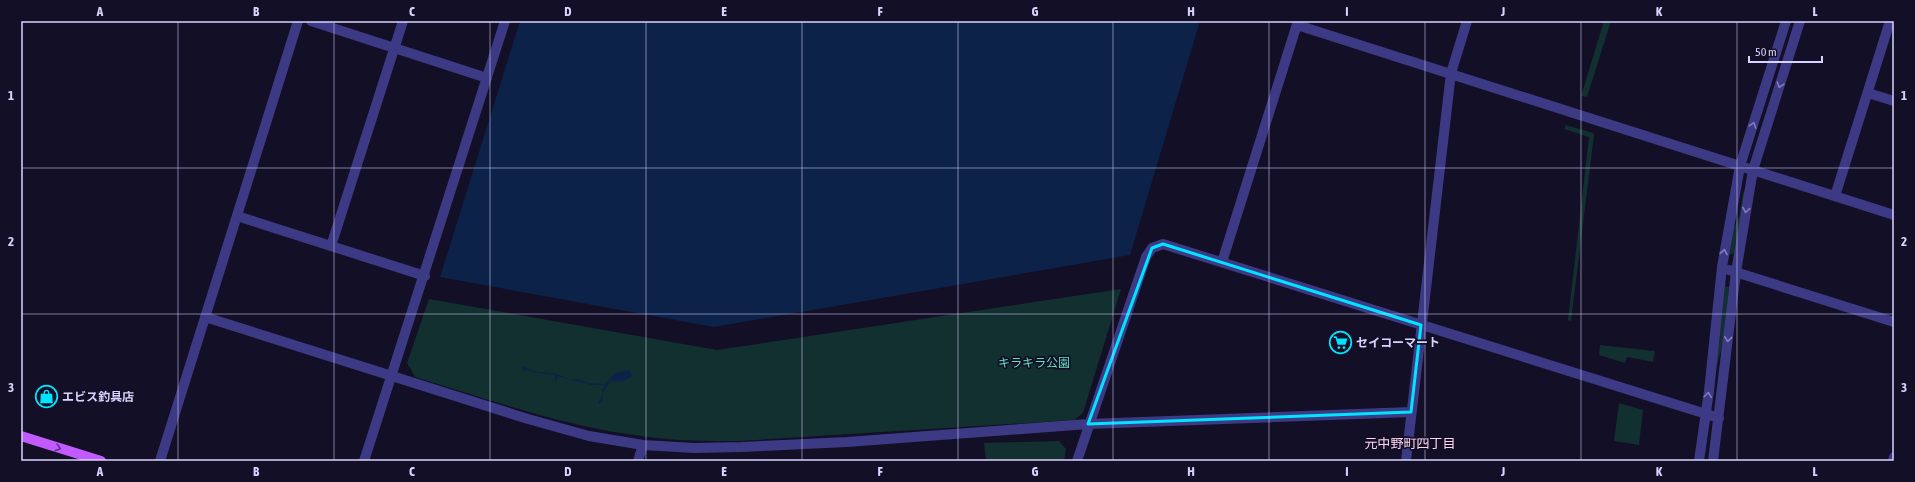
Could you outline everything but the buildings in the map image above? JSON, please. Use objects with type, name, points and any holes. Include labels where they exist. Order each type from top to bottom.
[{"type":"main road","points":[[21,436],[101,461]]},
{"type":"street","points":[[160,461],[298,21]]},
{"type":"street","points":[[311,21],[487,78]]},
{"type":"street","points":[[331,246],[403,21]]},
{"type":"street","points":[[364,461],[505,21]]},
{"type":"street","points":[[1406,461],[1451,73],[1467,21]]},
{"type":"street","points":[[1699,461],[1706,414],[1722,267],[1740,166],[1786,21]]},
{"type":"street","points":[[1713,461],[1736,272],[1752,170],[1800,21]]},
{"type":"street","points":[[1835,196],[1890,21]]},
{"type":"street","points":[[1222,262],[1298,23],[1894,215]]},
{"type":"street","points":[[1868,93],[1894,101]]},
{"type":"street","points":[[237,216],[424,276]]},
{"type":"street","points":[[1077,461],[1088,424],[1146,257],[1152,248],[1163,244],[1719,418]]},
{"type":"street","points":[[1722,267],[1894,322]]},
{"type":"street","points":[[205,317],[528,419],[589,436],[643,445],[694,448],[839,443],[1088,424],[1411,412]]},
{"type":"street","points":[[638,461],[643,445]]},
{"type":"street","points":[[1893,461],[1894,457]]},
{"type":"highlighted area","points":[[1163,244],[1421,325],[1411,412],[1088,424],[1152,248]]},
{"type":"green space","points":[[1604,21],[1611,21],[1587,97],[1581,96]]},
{"type":"green space","points":[[1566,125],[1593,133],[1594,135],[1571,321],[1568,320],[1589,137],[1564,129]]},
{"type":"green space","points":[[1743,192],[1745,193],[1734,253],[1730,255],[1732,232],[1739,217]]},
{"type":"green space","points":[[1725,287],[1729,287],[1723,344],[1716,368]]},
{"type":"green space","name":"キラキラ公園","points":[[1121,289],[1083,413],[1074,420],[739,441],[671,439],[618,433],[559,420],[501,404],[415,377],[407,363],[429,299],[717,350]]},
{"type":"green space","points":[[1600,345],[1655,351],[1653,362],[1627,357],[1625,363],[1599,355]]},
{"type":"green space","points":[[1619,403],[1643,410],[1639,445],[1614,441]]},
{"type":"green space","points":[[1059,441],[1066,449],[1064,461],[986,461],[984,443]]},
{"type":"water","points":[[520,21],[1200,21],[1130,255],[714,327],[440,277]]},
{"type":"water","points":[[523,366],[533,371],[557,374],[570,379],[558,376],[555,383],[555,375],[532,372],[528,370],[524,371],[521,367]]},
{"type":"water","points":[[630,370],[632,376],[622,382],[611,381],[603,392],[602,402],[599,404],[598,402],[601,399],[604,385],[590,385],[571,380],[578,379],[588,383],[605,384],[615,373]]},
{"type":"place","name":"セイコーマート","points":[[1341,343]]},
{"type":"place","name":"エビス釣具店","points":[[47,397]]},
{"type":"district","name":"元中野町四丁目","points":[[1410,443]]}]
